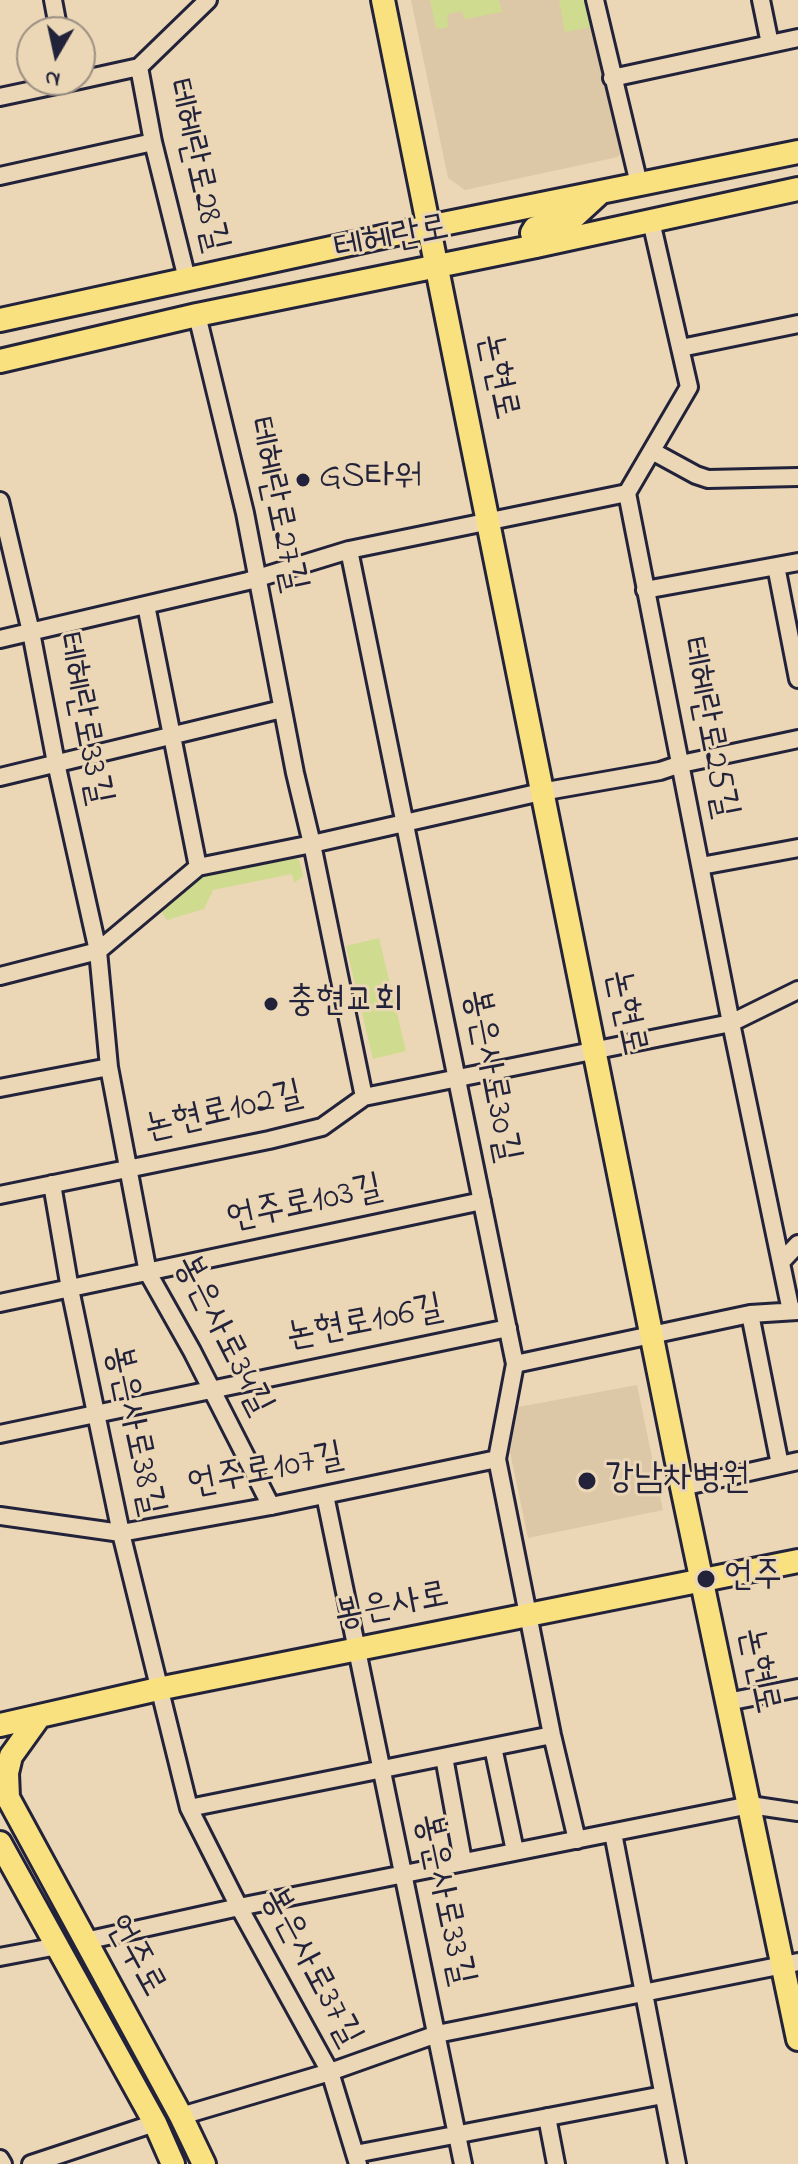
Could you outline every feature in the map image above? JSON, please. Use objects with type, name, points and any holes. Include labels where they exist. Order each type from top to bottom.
[{"type":"main road","name":"논현로","points":[[383,0],[541,792],[597,1051],[682,1487],[750,1805],[790,1964],[798,2039]]},
{"type":"main road","name":"테헤란로","points":[[0,320],[428,227],[798,152]]},
{"type":"main road","name":"테헤란로","points":[[0,361],[197,315],[798,189]]},
{"type":"main road","points":[[536,246],[532,233],[535,228],[575,216],[601,192]]},
{"type":"main road","points":[[250,304],[258,295],[319,279],[330,273],[334,261],[316,251]]},
{"type":"main road","name":"봉은사로","points":[[0,1725],[158,1689],[798,1561]]},
{"type":"main road","points":[[4,1791],[11,1756],[39,1717]]},
{"type":"main road","name":"언주로","points":[[4,1791],[181,2116],[204,2164]]},
{"type":"main road","name":"언주로","points":[[0,1843],[155,2123],[173,2164]]},
{"type":"street","points":[[96,76],[139,67],[208,0]]},
{"type":"street","points":[[595,0],[639,184]]},
{"type":"street","points":[[761,0],[770,44]]},
{"type":"street","points":[[612,78],[798,38]]},
{"type":"street","name":"테헤란로28길","points":[[139,67],[153,142],[187,279]]},
{"type":"street","points":[[0,176],[153,142]]},
{"type":"street","points":[[0,639],[248,581],[349,550],[627,493],[689,387],[651,221]]},
{"type":"street","name":"테헤란로27길","points":[[197,315],[245,513],[282,709],[364,1097]]},
{"type":"street","points":[[681,348],[798,324]]},
{"type":"street","points":[[652,451],[708,479],[798,477]]},
{"type":"street","name":"테헤란로25길","points":[[627,493],[731,1023],[794,1311]]},
{"type":"street","name":"테헤란로33길","points":[[0,501],[6,554],[31,632],[56,763],[98,951]]},
{"type":"street","name":"봉은사로30길","points":[[349,550],[515,1364],[497,1459],[552,1735],[577,1840]]},
{"type":"street","points":[[645,590],[798,562]]},
{"type":"street","points":[[776,566],[798,679]]},
{"type":"street","points":[[146,605],[198,867]]},
{"type":"street","points":[[0,777],[282,709]]},
{"type":"street","points":[[0,976],[98,951],[198,867],[541,792],[660,771],[798,739]]},
{"type":"street","points":[[701,866],[798,848]]},
{"type":"street","name":"봉은사로34길","points":[[98,951],[109,1067],[148,1273],[271,1506]]},
{"type":"street","name":"논현로102길","points":[[0,1195],[322,1127],[364,1097],[731,1023],[798,990]]},
{"type":"street","points":[[0,1088],[109,1067]]},
{"type":"street","name":"봉은사로38길","points":[[52,1184],[70,1289],[121,1533],[158,1689]]},
{"type":"street","name":"언주로103길","points":[[0,1303],[482,1201]]},
{"type":"street","points":[[782,1261],[798,1244]]},
{"type":"street","points":[[515,1364],[750,1314],[794,1311]]},
{"type":"street","points":[[750,1314],[780,1465]]},
{"type":"street","name":"논현로106길","points":[[0,1434],[508,1328]]},
{"type":"street","name":"언주로107길","points":[[0,1516],[121,1533],[271,1506],[497,1459]]},
{"type":"street","points":[[682,1487],[798,1461]]},
{"type":"street","points":[[325,1495],[358,1649]]},
{"type":"street","name":"봉은사로33길","points":[[358,1649],[463,2164]]},
{"type":"street","points":[[727,1702],[798,1688]]},
{"type":"street","name":"봉은사로37길","points":[[158,1689],[189,1808],[239,1907],[330,2072],[356,2159]]},
{"type":"street","points":[[189,1808],[552,1735]]},
{"type":"street","points":[[493,1747],[515,1851]]},
{"type":"street","points":[[444,1757],[463,1861]]},
{"type":"street","points":[[85,1941],[404,1873],[750,1805],[798,1812]]},
{"type":"street","points":[[613,1833],[677,2164]]},
{"type":"street","points":[[0,1957],[58,1946]]},
{"type":"street","points":[[181,2116],[330,2072],[437,2034],[790,1964]]},
{"type":"street","points":[[356,2159],[457,2135],[663,2095]]},
{"type":"street","points":[[547,2117],[556,2164]]},
{"type":"street","points":[[31,2164],[155,2123]]},
{"type":"shaded area","points":[[411,0],[591,0],[626,146],[618,157],[465,190],[448,178]]},
{"type":"shaded area","name":"강남차병원","points":[[637,1385],[663,1510],[528,1538],[510,1452],[518,1407]]},
{"type":"green space","points":[[430,0],[499,0],[502,12],[465,19],[461,11],[449,14],[449,27],[436,29]]},
{"type":"green space","points":[[559,0],[589,0],[590,27],[565,32]]},
{"type":"green space","points":[[293,858],[299,860],[303,876],[294,883],[292,874],[213,890],[204,909],[167,920],[161,911],[161,907],[205,872]]},
{"type":"green space","points":[[379,938],[406,1051],[373,1059],[346,946]]},
{"type":"place","name":"GS타워","points":[[303,480]]},
{"type":"place","name":"충현교회","points":[[271,1004]]},
{"type":"place","name":"강남차병원","points":[[587,1481]]},
{"type":"place","name":"언주","points":[[706,1579]]}]
